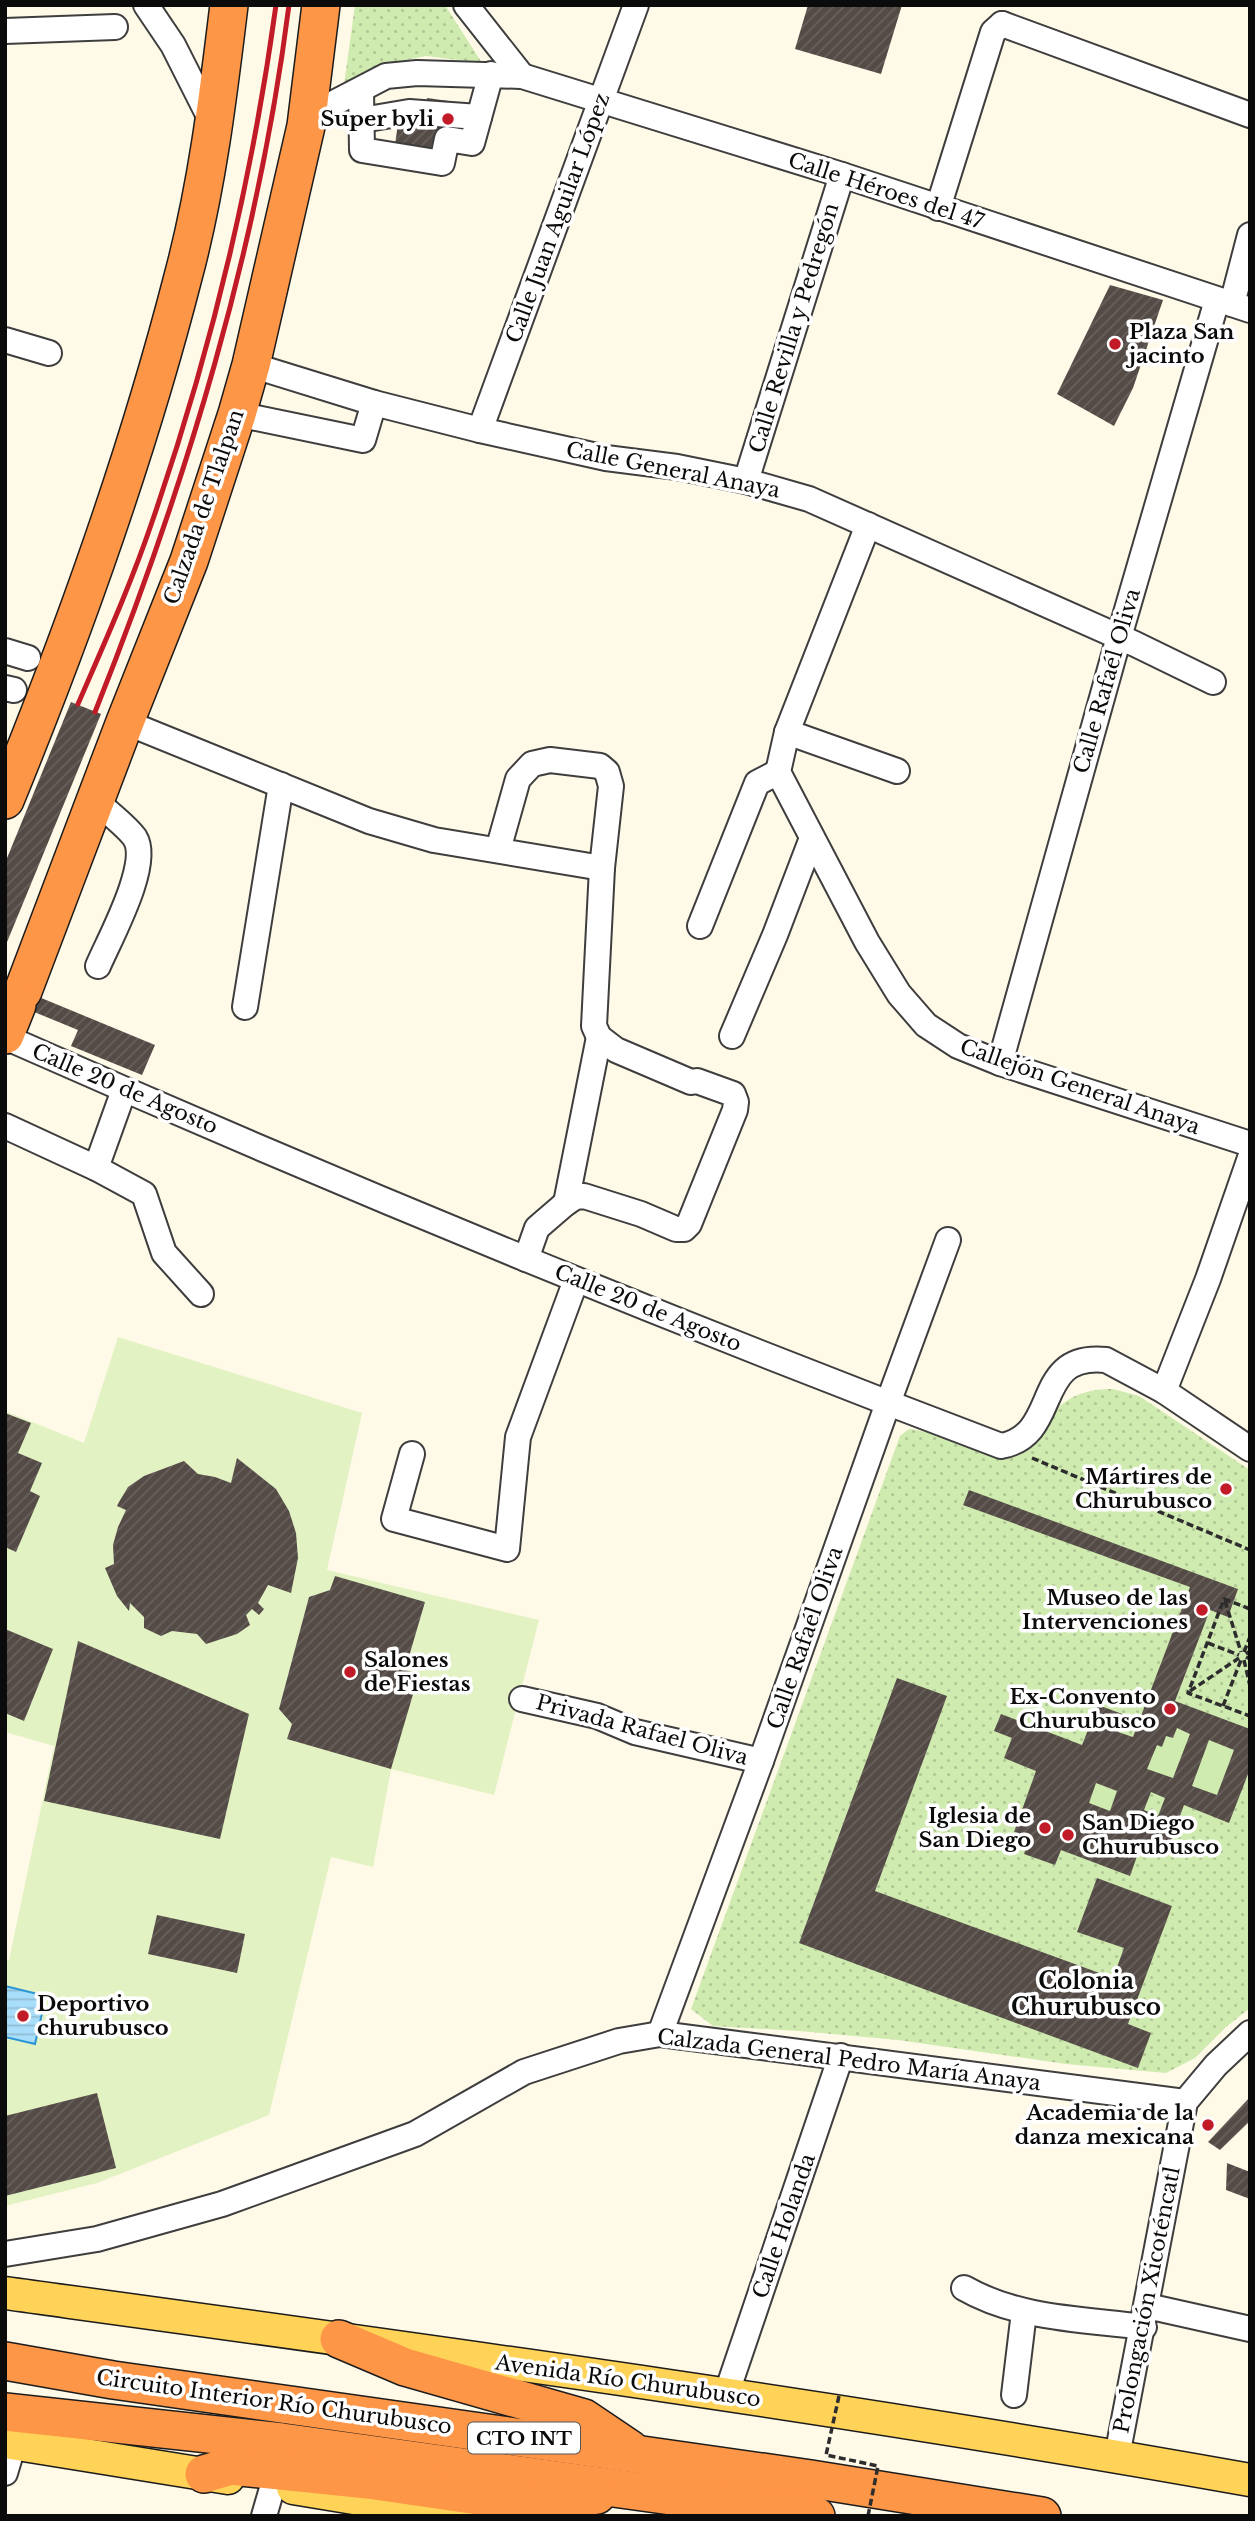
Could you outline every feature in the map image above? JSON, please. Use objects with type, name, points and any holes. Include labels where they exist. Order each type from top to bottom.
[{"type":"highway","points":[[5,800],[60,665],[124,481],[184,275],[214,127],[229,5]]},
{"type":"highway","name":"Calzada de Tlalpan","points":[[13,1017],[125,722],[190,561],[237,414],[251,365],[306,126],[321,5]]},
{"type":"highway","points":[[339,2339],[405,2367],[584,2418],[636,2454]]},
{"type":"highway","name":"Circuito Interior Río Churubusco","points":[[5,2361],[113,2380],[636,2454],[1042,2516]]},
{"type":"highway","name":"Circuito Interior Río Churubusco","points":[[7,2442],[282,2442],[816,2516]]},
{"type":"highway","points":[[204,2474],[231,2466],[368,2480],[540,2505],[629,2489]]},
{"type":"main road","name":"Avenida Río Churubusco","points":[[5,2294],[726,2395],[1117,2456],[1250,2480]]},
{"type":"main road","name":"CTO INT","points":[[7,2442],[463,2516]]},
{"type":"street","points":[[146,5],[173,45],[214,127]]},
{"type":"street","points":[[466,5],[522,76]]},
{"type":"street","name":"Calle Juan Aguilar López","points":[[480,430],[636,5]]},
{"type":"street","points":[[938,208],[993,32],[1003,15],[1250,115]]},
{"type":"street","points":[[5,31],[115,27]]},
{"type":"street","points":[[409,112],[414,73]]},
{"type":"street","name":"Calle Héroes del 47","points":[[306,126],[336,102],[386,76],[414,73],[522,76],[842,175],[1233,305]]},
{"type":"street","points":[[361,90],[362,150],[442,163],[447,139],[472,143],[491,74]]},
{"type":"street","points":[[362,120],[409,112],[479,117]]},
{"type":"street","name":"Calle Revilla y Pedregón","points":[[746,481],[842,175]]},
{"type":"street","name":"Calle Rafaél Oliva","points":[[1000,1063],[1119,637],[1233,305],[1250,235]]},
{"type":"street","points":[[5,340],[49,354]]},
{"type":"street","name":"Calle General Anaya","points":[[251,365],[374,403],[480,430],[606,458],[677,467],[746,481],[808,499],[1119,637],[1213,682]]},
{"type":"street","points":[[237,414],[363,440],[374,403]]},
{"type":"street","points":[[700,926],[757,783],[778,772],[787,732],[868,525]]},
{"type":"street","points":[[125,722],[369,821],[434,840],[602,868]]},
{"type":"street","points":[[787,732],[897,771]]},
{"type":"street","points":[[498,850],[518,779],[532,764],[550,760],[600,766],[607,772],[611,786],[602,868],[594,1026],[599,1037],[616,1050],[691,1082],[696,1081],[733,1094],[736,1102],[690,1224],[684,1229],[668,1227],[641,1214],[584,1196],[575,1197],[537,1228],[526,1259]]},
{"type":"street","name":"Callejón General Anaya","points":[[778,772],[867,942],[899,994],[926,1025],[958,1046],[1249,1158]]},
{"type":"street","points":[[245,1007],[281,785]]},
{"type":"street","points":[[95,800],[135,838],[140,856],[138,874],[98,966]]},
{"type":"street","points":[[732,1036],[812,838]]},
{"type":"street","name":"Calle 20 de Agosto","points":[[13,1017],[124,1090],[576,1280],[1001,1446]]},
{"type":"street","points":[[566,1203],[599,1037]]},
{"type":"street","points":[[96,1168],[124,1090]]},
{"type":"street","points":[[5,1126],[96,1168],[144,1194],[164,1253],[201,1294]]},
{"type":"street","points":[[1164,1391],[1208,1279],[1249,1158]]},
{"type":"street","name":"Calle Rafaél Oliva","points":[[660,2035],[948,1240]]},
{"type":"street","points":[[412,1454],[394,1520],[507,1549],[518,1437],[576,1280]]},
{"type":"street","points":[[1001,1446],[1020,1440],[1032,1429],[1065,1367],[1086,1359],[1106,1360],[1164,1391],[1250,1449]]},
{"type":"street","name":"Privada Rafael Oliva","points":[[522,1699],[597,1716],[635,1732],[761,1761]]},
{"type":"street","points":[[1185,2102],[1216,2065],[1250,2033]]},
{"type":"street","name":"Calzada General Pedro María Anaya","points":[[5,2254],[97,2239],[222,2204],[415,2134],[524,2072],[619,2041],[660,2035],[1185,2102]]},
{"type":"street","name":"Calle Holanda","points":[[726,2395],[841,2056]]},
{"type":"street","name":"Prolongación Xicoténcatl","points":[[1117,2456],[1146,2317],[1185,2102]]},
{"type":"street","points":[[964,2288],[986,2301],[1024,2312],[1146,2317],[1250,2329]]},
{"type":"street","points":[[1014,2395],[1024,2312]]},
{"type":"street","points":[[264,2516],[273,2485]]},
{"type":"path","points":[[1001,1446],[1250,1550]]},
{"type":"path","points":[[1224,1599],[1250,1609]]},
{"type":"path","points":[[1188,1693],[1224,1599]]},
{"type":"path","points":[[1224,1599],[1244,1656],[1250,1686]]},
{"type":"path","points":[[1223,1706],[1250,1637]]},
{"type":"path","points":[[1208,1643],[1244,1656]]},
{"type":"path","points":[[1188,1693],[1244,1656]]},
{"type":"path","points":[[1188,1693],[1250,1716]]},
{"type":"path","points":[[839,2396],[827,2455],[878,2466],[868,2516]]},
{"type":"green space","points":[[355,5],[445,5],[482,63],[426,56],[391,63],[344,85]]},
{"type":"green space","points":[[118,1337],[362,1413],[327,1570],[539,1620],[494,1795],[391,1769],[373,1867],[331,1857],[269,2115],[97,2183],[5,2206],[5,1960],[9,1960],[54,1746],[5,1732],[5,1411],[84,1443]]},
{"type":"green space","points":[[1113,1389],[1139,1396],[1250,1470],[1250,2008],[1195,2058],[1166,2073],[1066,2064],[898,2040],[713,2026],[691,2009],[900,1436],[909,1429],[921,1431],[986,1454],[1009,1458],[1025,1451],[1058,1408],[1070,1399],[1091,1391]]},
{"type":"green space","points":[[1177,1728],[1190,1734],[1173,1778],[1147,1769],[1157,1745],[1162,1747],[1166,1736],[1173,1738]]},
{"type":"green space","points":[[1209,1740],[1234,1750],[1217,1795],[1192,1786]]},
{"type":"green space","points":[[1096,1783],[1117,1791],[1110,1811],[1089,1803]]},
{"type":"water","name":"Deportivo churubusco","points":[[5,1986],[46,1996],[35,2044],[5,2037]]},
{"type":"building","points":[[808,5],[902,5],[881,74],[795,49]]},
{"type":"building","points":[[427,98],[470,104],[466,133],[436,156],[394,151],[398,124],[424,127]]},
{"type":"building","name":"Plaza San jacinto","points":[[1110,285],[1163,300],[1133,388],[1114,426],[1057,394]]},
{"type":"building","points":[[71,702],[101,714],[5,947],[5,863]]},
{"type":"building","points":[[5,983],[155,1045],[142,1075],[71,1046],[78,1030],[5,1000]]},
{"type":"building","points":[[5,1413],[31,1423],[18,1453],[42,1463],[30,1491],[40,1496],[16,1552],[5,1547]]},
{"type":"building","points":[[237,1458],[276,1489],[289,1511],[296,1533],[298,1558],[291,1593],[268,1585],[258,1603],[264,1609],[259,1615],[252,1609],[246,1615],[250,1625],[237,1634],[206,1644],[197,1634],[172,1631],[161,1636],[144,1628],[144,1617],[130,1603],[129,1611],[117,1596],[105,1568],[114,1564],[113,1545],[126,1510],[117,1506],[119,1502],[128,1487],[144,1476],[184,1461],[198,1474],[231,1483]]},
{"type":"building","name":"Ex-Convento Churubusco","points":[[969,1490],[1238,1589],[1228,1617],[1210,1610],[1175,1701],[1250,1729],[1250,1769],[1229,1823],[1184,1805],[1170,1843],[1155,1837],[1150,1848],[1141,1845],[1130,1876],[1061,1850],[1055,1865],[1024,1854],[1030,1838],[1014,1832],[1036,1771],[1004,1758],[1012,1738],[994,1731],[1001,1714],[1082,1745],[1098,1705],[1125,1715],[1118,1732],[1133,1737],[1190,1587],[963,1505]],"holes":[[[1177,1728],[1190,1734],[1173,1778],[1147,1769],[1157,1745],[1162,1747],[1166,1736],[1173,1738]],[[1209,1740],[1234,1750],[1217,1795],[1192,1786]],[[1096,1783],[1117,1791],[1110,1811],[1089,1803]],[[1151,1792],[1165,1798],[1158,1816],[1144,1810]]]},
{"type":"building","name":"Salones de Fiestas","points":[[335,1576],[425,1602],[405,1670],[419,1674],[391,1769],[287,1739],[292,1724],[279,1709],[309,1597],[330,1590]]},
{"type":"building","points":[[5,1629],[53,1649],[24,1721],[5,1713]]},
{"type":"building","points":[[78,1641],[249,1714],[220,1839],[44,1801]]},
{"type":"building","points":[[897,1678],[947,1696],[875,1891],[1113,1978],[1124,1948],[1077,1932],[1097,1878],[1172,1906],[1128,2024],[1151,2033],[1138,2068],[799,1943]]},
{"type":"building","points":[[157,1915],[245,1934],[237,1973],[148,1954]]},
{"type":"building","points":[[97,2093],[116,2168],[5,2196],[5,2116]]},
{"type":"building","points":[[1250,2097],[1250,2121],[1220,2150],[1208,2142]]},
{"type":"building","points":[[1227,2163],[1250,2172],[1250,2199],[1226,2190]]},
{"type":"railway","points":[[78,704],[144,545],[192,396],[242,202],[276,5]]},
{"type":"railway","points":[[95,712],[159,540],[214,364],[238,276],[258,186],[289,5]]},
{"type":"place","name":"Super byli","points":[[448,119]]},
{"type":"place","name":"Plaza San jacinto","points":[[1115,344]]},
{"type":"place","name":"Mártires de Churubusco","points":[[1226,1489]]},
{"type":"place","name":"Museo de las Intervenciones","points":[[1202,1610]]},
{"type":"place","name":"Salones de Fiestas","points":[[350,1672]]},
{"type":"place","name":"Ex-Convento Churubusco","points":[[1170,1709]]},
{"type":"place","name":"Iglesia de San Diego","points":[[1045,1828]]},
{"type":"place","name":"San Diego Churubusco","points":[[1068,1835]]},
{"type":"place","name":"Deportivo churubusco","points":[[23,2016]]},
{"type":"place","name":"Academia de la danza mexicana","points":[[1208,2125]]},
{"type":"district","name":"Colonia Churubusco","points":[[1086,1994]]}]
